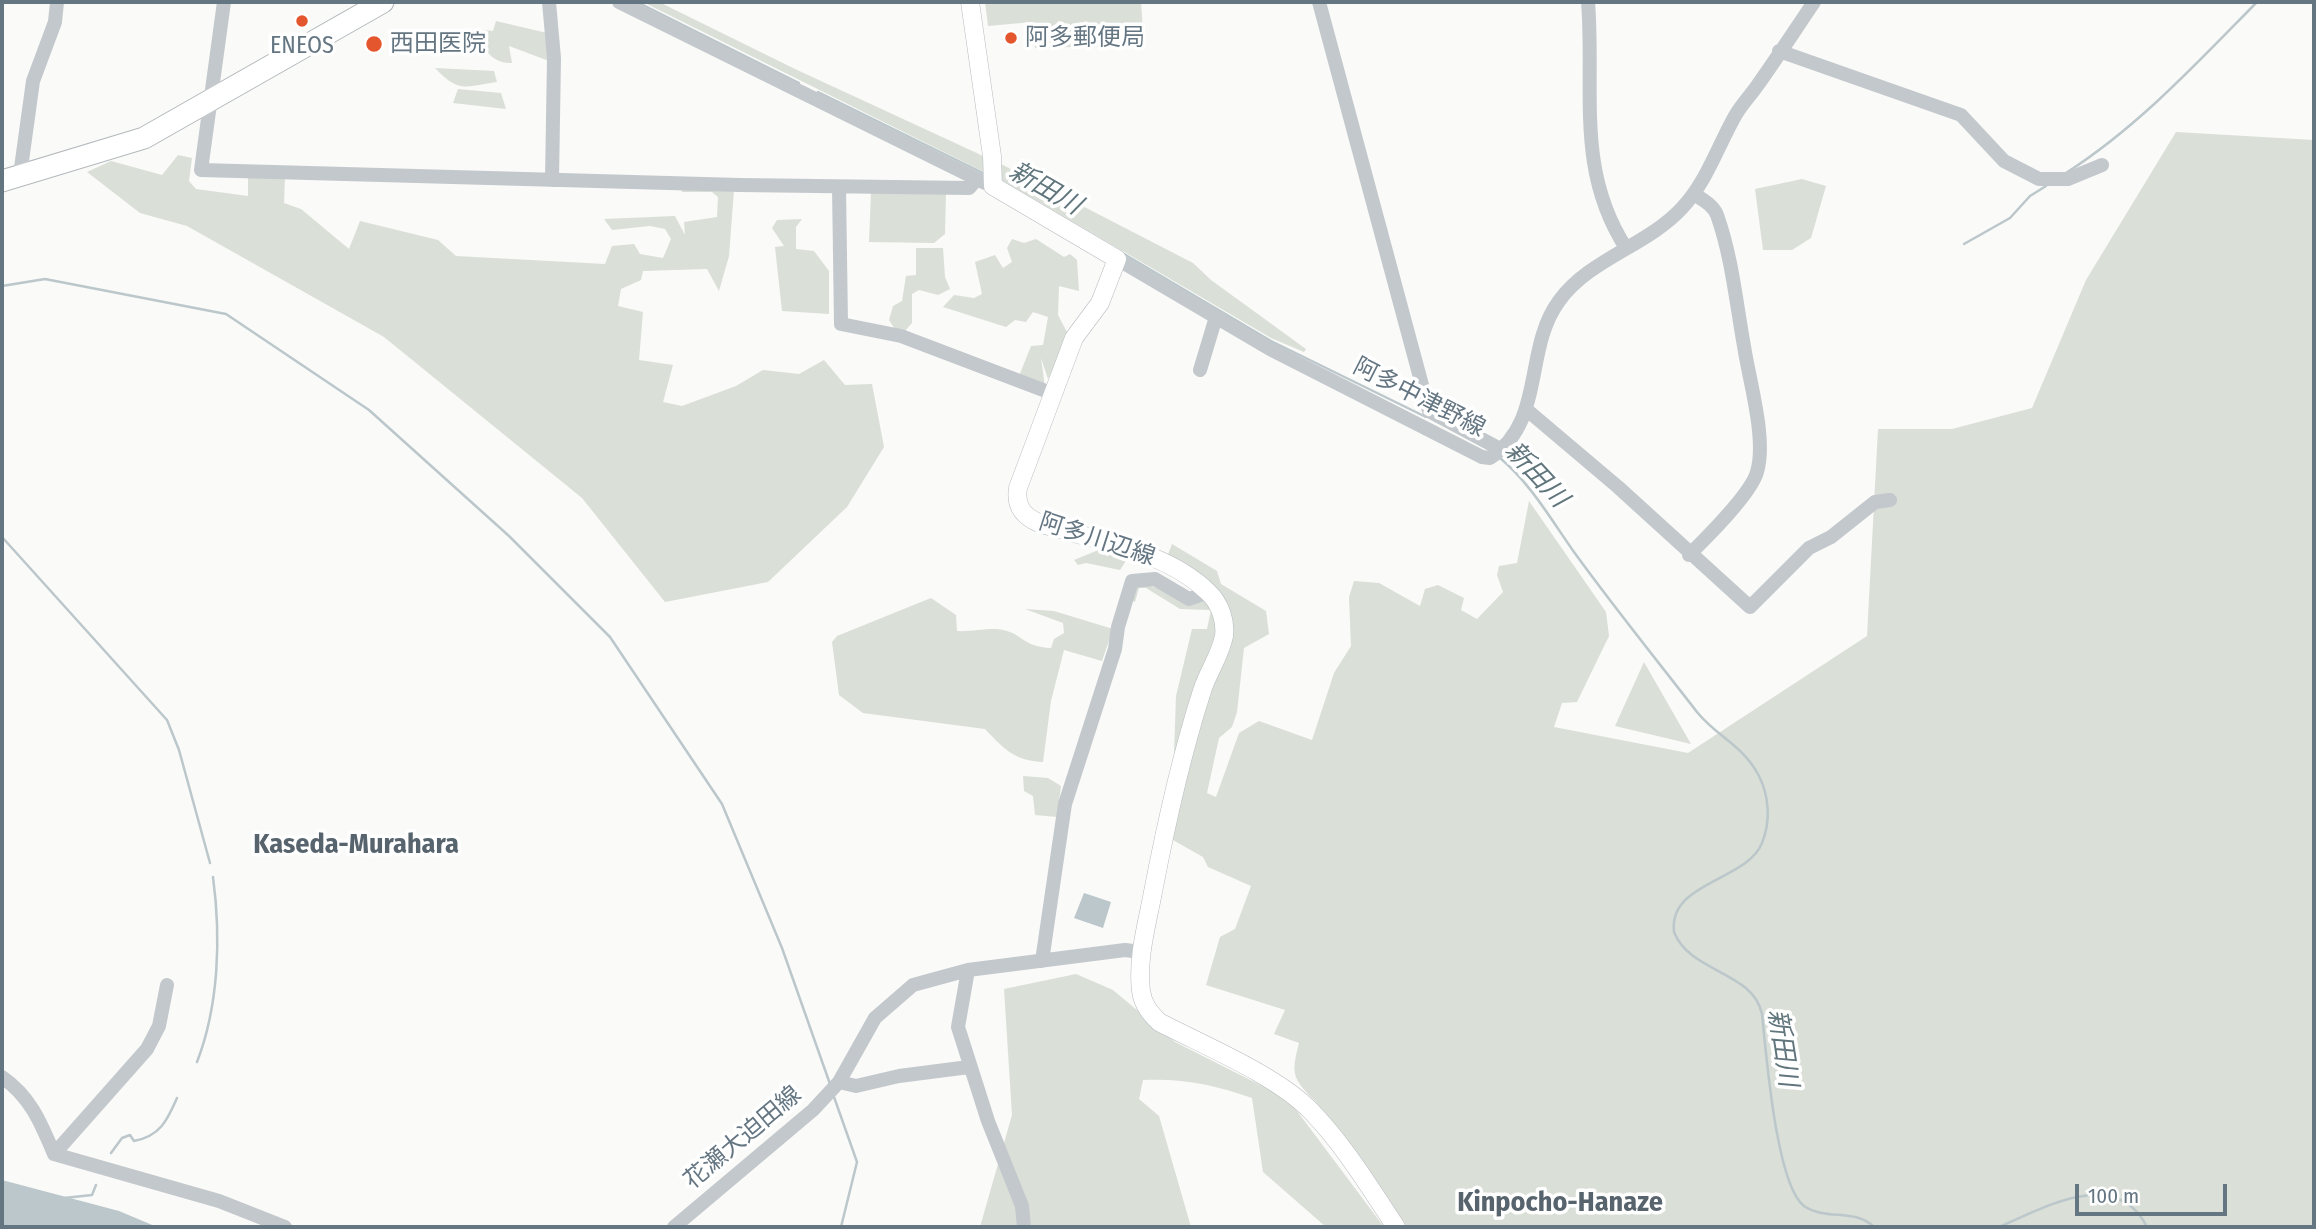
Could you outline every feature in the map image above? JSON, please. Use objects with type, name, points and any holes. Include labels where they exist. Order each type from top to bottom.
[{"type":"highway","points":[[11,178],[144,138],[383,2]]},
{"type":"main road","points":[[970,2],[989,181],[1117,259]]},
{"type":"main road","name":"阿多川辺線","points":[[1117,259],[1100,303],[1074,338],[1051,393],[1018,488],[1017,502],[1021,510],[1039,523],[1161,561],[1209,592]]},
{"type":"main road","points":[[1209,592],[1220,608],[1224,635],[1203,688],[1166,826],[1142,952],[1141,992],[1147,1011],[1160,1022],[1263,1076],[1311,1111],[1362,1175],[1396,1227]]},
{"type":"street","points":[[11,178],[31,90],[55,22],[57,2]]},
{"type":"street","points":[[225,2],[201,170],[839,187],[969,188],[989,181]]},
{"type":"street","points":[[549,2],[554,58],[552,180]]},
{"type":"street","points":[[619,2],[951,166],[989,181]]},
{"type":"street","points":[[1319,2],[1429,411],[1498,453]]},
{"type":"street","points":[[1588,2],[1592,160],[1608,220],[1626,248]]},
{"type":"street","name":"阿多中津野線","points":[[1117,259],[1270,349],[1482,457],[1498,453],[1516,434],[1527,410],[1544,333],[1553,310],[1573,287],[1626,248],[1661,227],[1694,194],[1736,113],[1814,2]]},
{"type":"street","points":[[1779,51],[1961,115],[2004,161],[2039,179],[2068,179],[2102,165]]},
{"type":"street","points":[[839,187],[841,324],[901,336],[1051,393]]},
{"type":"street","points":[[1689,555],[1721,521],[1755,477],[1759,450],[1754,386],[1726,252],[1716,213],[1694,194]]},
{"type":"street","points":[[1200,370],[1216,317]]},
{"type":"street","points":[[1527,410],[1618,487],[1689,555],[1750,607],[1809,548],[1831,537],[1875,502],[1890,500]]},
{"type":"street","points":[[1042,961],[1065,804],[1115,649],[1118,627],[1132,581],[1155,579],[1189,599],[1209,592]]},
{"type":"street","name":"花瀬大迫田線","points":[[674,1227],[813,1110],[839,1082],[875,1018],[913,985],[968,970],[1125,950],[1142,952]]},
{"type":"street","points":[[968,970],[958,1027],[969,1067],[1022,1206],[1024,1227]]},
{"type":"street","points":[[54,1154],[147,1049],[159,1026],[167,985]]},
{"type":"street","points":[[839,1082],[856,1086],[969,1067]]},
{"type":"street","points":[[2,1077],[19,1090],[37,1114],[54,1154]]},
{"type":"street","points":[[54,1154],[219,1201],[285,1227]]},
{"type":"shaded area","points":[[643,2],[659,2],[795,69],[981,155],[987,162],[986,173]]},
{"type":"shaded area","points":[[985,2],[1141,2],[1144,45],[1035,48],[1032,22],[988,26]]},
{"type":"shaded area","points":[[496,21],[547,33],[549,61],[509,46],[512,63],[504,63],[493,57],[474,29],[493,31]]},
{"type":"shaded area","points":[[435,68],[494,71],[497,82],[456,85]]},
{"type":"shaded area","points":[[458,89],[501,93],[506,109],[453,103]]},
{"type":"shaded area","points":[[2176,132],[2314,140],[2314,1227],[1404,1227],[1298,1081],[1294,1069],[1299,1043],[1274,1034],[1285,1010],[1206,985],[1220,937],[1235,929],[1251,886],[1208,867],[1203,857],[1171,839],[1176,696],[1192,629],[1207,629],[1211,610],[1180,609],[1146,588],[1139,588],[1135,602],[1131,600],[1136,583],[1208,598],[1167,557],[1172,544],[1217,571],[1221,584],[1266,611],[1269,634],[1244,648],[1237,712],[1232,727],[1219,738],[1207,793],[1216,797],[1239,733],[1259,721],[1312,740],[1334,673],[1351,646],[1349,597],[1354,581],[1379,583],[1420,606],[1425,589],[1438,585],[1464,598],[1461,610],[1477,619],[1503,592],[1497,575],[1499,566],[1517,563],[1529,501],[1606,612],[1609,636],[1577,702],[1562,703],[1554,727],[1688,753],[1867,636],[1878,429],[1952,429],[2032,408],[2086,280]]},
{"type":"shaded area","points":[[178,155],[192,158],[189,181],[196,189],[248,196],[248,178],[285,177],[284,203],[301,209],[349,249],[360,221],[438,240],[456,256],[605,264],[612,246],[634,244],[640,254],[663,258],[671,239],[665,229],[650,226],[612,230],[604,219],[675,216],[685,235],[684,222],[717,217],[718,197],[712,192],[682,192],[680,187],[734,190],[729,256],[719,291],[707,269],[643,271],[641,280],[621,289],[618,306],[643,312],[639,360],[673,365],[663,402],[682,406],[736,386],[763,370],[799,374],[824,360],[845,385],[872,384],[884,447],[847,507],[768,582],[665,602],[582,498],[384,337],[187,226],[140,213],[87,172],[111,161],[162,175]]},
{"type":"shaded area","points":[[999,163],[1193,263],[1211,280],[1306,349],[1304,352],[1271,338],[1000,179]]},
{"type":"shaded area","points":[[1802,179],[1826,186],[1811,238],[1792,250],[1763,250],[1755,189]]},
{"type":"shaded area","points":[[871,192],[946,192],[945,234],[934,243],[869,242]]},
{"type":"shaded area","points":[[802,219],[796,227],[796,249],[814,251],[829,271],[829,314],[782,311],[775,247],[784,246],[772,228],[777,220]]},
{"type":"shaded area","points":[[1012,239],[1024,243],[1036,239],[1064,257],[1070,254],[1077,260],[1079,291],[1059,286],[1058,315],[1069,336],[1048,379],[1041,358],[1045,387],[1019,376],[1031,346],[1043,345],[1048,317],[1033,312],[1026,322],[1015,320],[1006,327],[943,307],[954,295],[974,298],[982,294],[975,262],[995,255],[1003,268],[1012,262],[1007,248]]},
{"type":"shaded area","points":[[916,248],[943,248],[945,277],[950,289],[938,295],[919,290],[912,294],[912,323],[904,332],[896,331],[889,320],[893,306],[902,301],[906,276],[916,275]]},
{"type":"shaded area","points":[[1101,549],[1129,556],[1120,570],[1086,563],[1078,565],[1074,560]]},
{"type":"shaded area","points":[[931,598],[956,615],[957,631],[1003,630],[1042,647],[1051,648],[1054,639],[1064,633],[1063,623],[1025,609],[1054,611],[1113,629],[1102,661],[1064,650],[1051,701],[1043,762],[1011,753],[985,729],[863,713],[839,695],[832,642],[837,636]]},
{"type":"shaded area","points":[[1644,662],[1691,744],[1615,726]]},
{"type":"shaded area","points":[[1023,776],[1048,778],[1061,786],[1057,817],[1035,815],[1033,796],[1024,791]]},
{"type":"shaded area","points":[[1084,893],[1111,902],[1103,928],[1074,918]]},
{"type":"shaded area","points":[[1076,974],[1113,990],[1175,1042],[1288,1099],[1384,1227],[1326,1227],[1263,1172],[1252,1098],[1199,1083],[1143,1080],[1139,1099],[1159,1116],[1191,1227],[980,1227],[1012,1115],[1004,989]]},
{"type":"shaded area","points":[[2,1180],[119,1211],[157,1227],[2,1227]]},
{"type":"waterway","name":"新田川","points":[[637,2],[799,83]]},
{"type":"waterway","points":[[2066,173],[2093,155],[2143,114],[2257,2]]},
{"type":"waterway","name":"新田川","points":[[818,92],[985,174]]},
{"type":"waterway","points":[[1964,244],[2010,218],[2030,196],[2046,186]]},
{"type":"waterway","name":"新田川","points":[[1124,254],[1271,341],[1426,417]]},
{"type":"waterway","points":[[2,286],[45,279],[226,314],[369,410],[509,536],[610,637],[722,804],[782,948],[830,1084]]},
{"type":"waterway","name":"新田川","points":[[1499,457],[1530,490],[1589,572],[1697,712],[1745,756],[1759,776],[1768,809],[1762,843],[1754,856],[1741,866],[1695,892],[1683,902],[1675,915],[1674,932],[1682,946],[1693,956],[1747,989],[1756,1000],[1762,1014],[1779,1146],[1794,1193],[1804,1206],[1813,1210],[1858,1218],[1874,1227]]},
{"type":"waterway","points":[[2,537],[167,720],[179,750],[210,863]]},
{"type":"waterway","points":[[197,1062],[210,1017],[216,971],[217,923],[213,877]]},
{"type":"waterway","points":[[834,1097],[857,1162],[841,1227]]},
{"type":"waterway","points":[[111,1153],[122,1138],[130,1135],[134,1141],[156,1131],[166,1120],[177,1098]]},
{"type":"waterway","points":[[64,1198],[92,1195],[96,1185]]},
{"type":"waterway","name":"新田川","points":[[1999,1227],[2057,1202],[2098,1195],[2117,1198],[2134,1208],[2147,1227]]},
{"type":"place","name":"ENEOS","points":[[302,21]]},
{"type":"place","name":"阿多郵便局","points":[[1011,38]]},
{"type":"place","name":"西田医院","points":[[374,44]]},
{"type":"district","name":"Kaseda-Murahara","points":[[356,845]]},
{"type":"district","name":"Kinpocho-Hanaze","points":[[1560,1203]]}]
